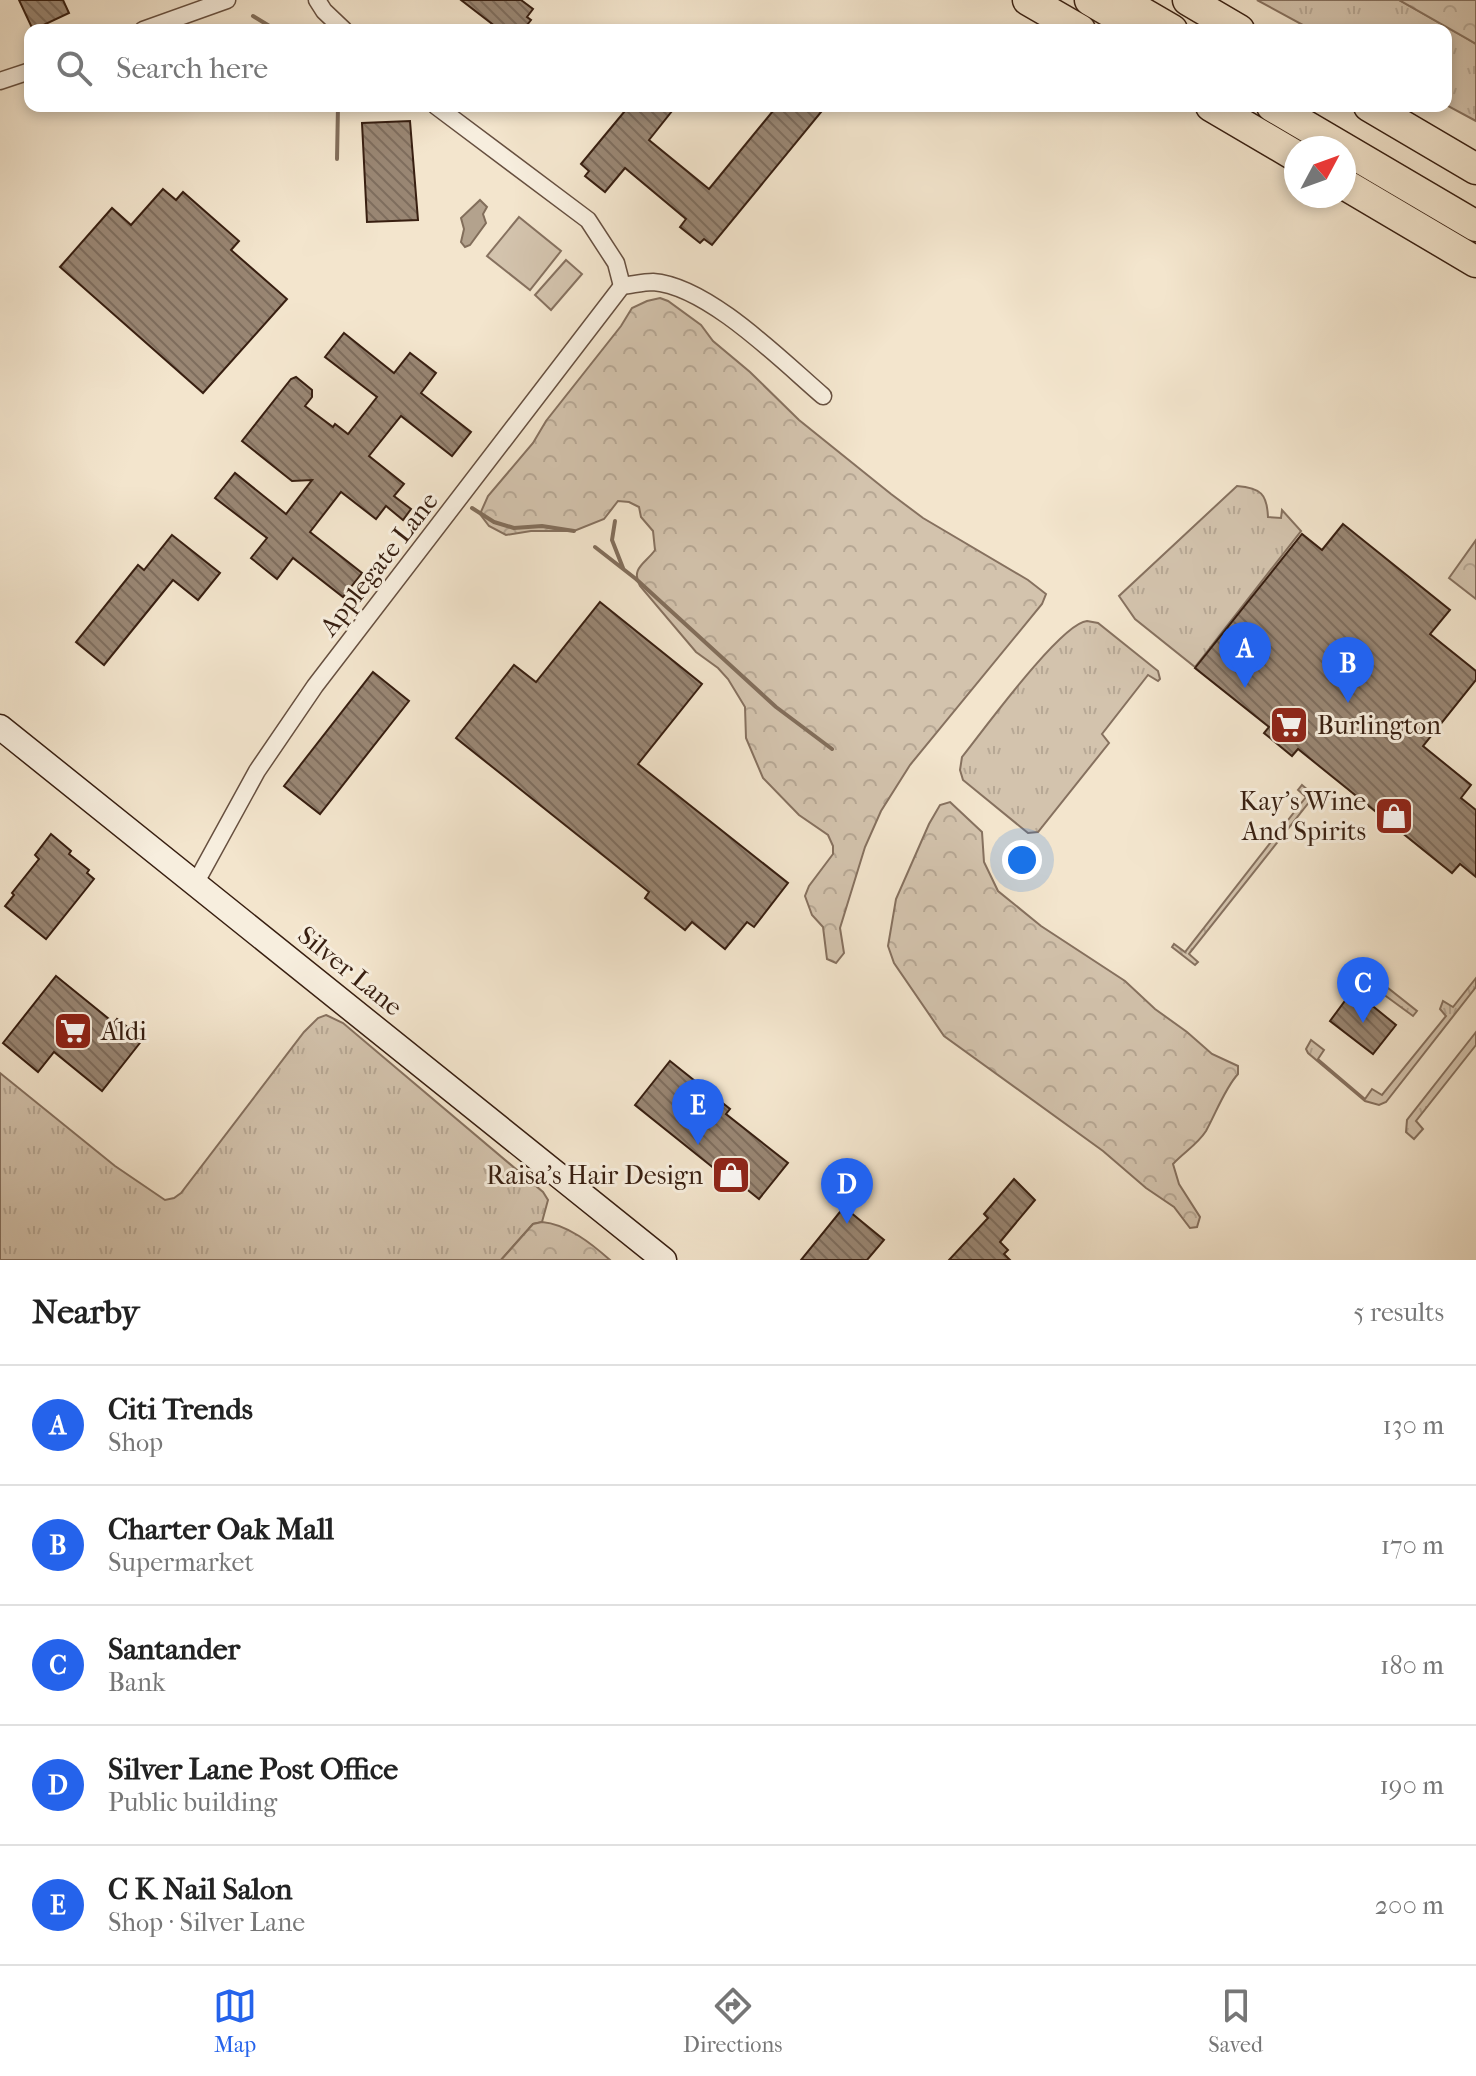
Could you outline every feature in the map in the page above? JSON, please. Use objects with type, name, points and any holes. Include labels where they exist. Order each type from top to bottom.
[{"type":"highway","points":[[1028,0],[1070,24]]},
{"type":"highway","points":[[1090,0],[1131,24]]},
{"type":"highway","points":[[1120,0],[1162,24]]},
{"type":"highway","points":[[1188,0],[1229,24]]},
{"type":"highway","points":[[1221,112],[1284,149]]},
{"type":"highway","points":[[1282,112],[1476,226]]},
{"type":"highway","points":[[1312,112],[1476,209]]},
{"type":"highway","points":[[1379,112],[1476,169]]},
{"type":"highway","points":[[1356,191],[1476,262]]},
{"type":"main road","name":"Silver Lane","points":[[0,727],[664,1260]]},
{"type":"street","points":[[160,24],[227,0]]},
{"type":"street","points":[[317,0],[338,24]]},
{"type":"street","points":[[0,81],[24,73]]},
{"type":"street","points":[[444,112],[588,220],[616,263],[622,286],[652,282],[683,289],[717,307],[823,396]]},
{"type":"street","name":"Applegate Lane","points":[[195,884],[257,771],[315,686],[622,286]]},
{"type":"green space","points":[[1257,0],[1399,0],[1441,24],[1301,24]]},
{"type":"green space","points":[[1399,0],[1476,0],[1476,44],[1452,30],[1452,24],[1441,24]]},
{"type":"green space","points":[[1452,30],[1476,44],[1476,121],[1452,108]]},
{"type":"green space","points":[[519,217],[561,251],[530,290],[487,256]]},
{"type":"green space","points":[[566,260],[582,274],[551,310],[535,295]]},
{"type":"green space","points":[[660,298],[701,325],[713,341],[799,420],[891,494],[923,518],[1028,580],[1046,594],[1042,604],[910,765],[881,811],[865,847],[840,928],[844,953],[836,963],[827,959],[823,927],[812,915],[805,896],[833,854],[833,846],[828,835],[799,815],[763,778],[746,738],[745,707],[728,679],[696,652],[640,586],[638,570],[655,550],[653,531],[641,517],[639,507],[618,501],[604,519],[574,531],[531,531],[506,535],[489,526],[480,514],[488,496],[533,443],[546,421],[632,308]]},
{"type":"green space","points":[[1237,486],[1252,488],[1261,494],[1268,517],[1281,518],[1282,510],[1301,531],[1195,667],[1135,619],[1119,596]]},
{"type":"green space","points":[[1476,540],[1476,599],[1449,578]]},
{"type":"green space","points":[[1087,621],[1098,623],[1158,671],[1160,679],[1158,681],[1148,675],[1102,734],[1109,743],[1038,832],[1028,833],[963,780],[960,770],[962,757],[1041,658],[1075,626]]},
{"type":"green space","points":[[1302,785],[1323,803],[1320,806],[1310,801],[1189,954],[1198,962],[1195,965],[1172,947],[1174,944],[1185,952],[1306,797],[1298,790]]},
{"type":"green space","points":[[950,802],[982,832],[984,862],[998,891],[1041,926],[1125,981],[1212,1054],[1238,1066],[1238,1074],[1206,1131],[1173,1164],[1179,1184],[1200,1217],[1197,1227],[1190,1228],[1174,1207],[1146,1188],[1103,1151],[944,1036],[894,963],[888,946],[896,899],[929,824],[940,805]]},
{"type":"green space","points":[[1364,969],[1417,1011],[1413,1016],[1383,994],[1361,996],[1353,991],[1349,996],[1346,993]]},
{"type":"green space","points":[[1476,978],[1476,987],[1386,1102],[1379,1105],[1365,1101],[1306,1049],[1311,1040],[1324,1050],[1318,1059],[1365,1099],[1372,1089],[1382,1095],[1446,1016],[1440,1009],[1443,1001],[1453,1007]]},
{"type":"green space","points":[[326,1015],[343,1023],[543,1192],[548,1200],[542,1222],[533,1224],[501,1260],[0,1260],[0,1073],[115,1166],[165,1200],[181,1193],[304,1032],[318,1018]]},
{"type":"green space","points":[[1476,1032],[1476,1045],[1416,1121],[1423,1129],[1414,1139],[1406,1132],[1407,1120]]},
{"type":"green space","points":[[542,1222],[570,1231],[610,1260],[501,1260],[533,1224]]},
{"type":"shaded area","points":[[480,200],[487,207],[483,214],[486,223],[470,245],[465,247],[461,242],[464,229],[461,218]]},
{"type":"building","points":[[19,0],[63,0],[69,13],[46,24],[30,24]]},
{"type":"building","points":[[461,0],[521,0],[533,9],[527,17],[531,20],[528,24],[492,24]]},
{"type":"building","points":[[624,112],[671,112],[649,140],[709,189],[772,112],[821,112],[712,245],[704,239],[700,243],[680,227],[686,219],[625,168],[605,192],[585,176],[589,171],[581,164]]},
{"type":"building","points":[[410,121],[418,220],[367,222],[362,123]]},
{"type":"building","points":[[163,189],[176,200],[183,192],[239,241],[231,250],[287,299],[203,393],[60,267],[112,208],[131,225]]},
{"type":"building","points":[[344,333],[394,373],[410,353],[436,373],[421,393],[471,432],[452,456],[401,416],[369,456],[404,484],[394,496],[411,509],[403,520],[386,506],[376,519],[341,492],[310,532],[362,573],[343,597],[293,558],[277,579],[251,558],[267,538],[215,498],[235,473],[286,514],[312,480],[292,481],[242,441],[291,379],[296,377],[312,390],[312,397],[305,406],[348,434],[377,397],[325,357]]},
{"type":"building","points":[[1343,524],[1450,610],[1430,634],[1476,671],[1476,680],[1423,746],[1471,785],[1461,798],[1476,810],[1476,877],[1460,864],[1452,873],[1298,749],[1292,756],[1264,733],[1269,727],[1195,668],[1302,534],[1322,550]]},
{"type":"building","points":[[172,535],[220,573],[198,600],[173,580],[104,665],[76,642],[138,565],[144,570]]},
{"type":"building","points":[[600,602],[702,684],[638,764],[788,883],[754,927],[747,922],[725,949],[692,922],[685,930],[645,898],[649,892],[456,738],[514,665],[536,682]]},
{"type":"building","points":[[373,672],[409,701],[320,814],[284,786]]},
{"type":"building","points":[[51,834],[71,851],[69,854],[89,870],[87,873],[94,879],[46,939],[5,906],[39,859],[35,855]]},
{"type":"building","name":"Aldi","points":[[56,976],[114,1023],[117,1019],[143,1039],[102,1091],[54,1052],[38,1072],[3,1043]]},
{"type":"building","points":[[1353,990],[1396,1025],[1373,1054],[1330,1021]]},
{"type":"building","points":[[670,1061],[730,1109],[726,1114],[788,1163],[759,1199],[744,1187],[741,1190],[635,1105]]},
{"type":"building","points":[[1014,1179],[1035,1200],[1000,1242],[1008,1250],[1004,1254],[1010,1260],[949,1260],[988,1218],[984,1214]]},
{"type":"building","points":[[844,1207],[884,1240],[867,1260],[801,1260]]},
{"type":"waterway","points":[[253,16],[266,24]]},
{"type":"waterway","points":[[337,159],[338,112]]},
{"type":"waterway","points":[[472,508],[494,522],[514,528],[542,526],[574,531]]},
{"type":"waterway","points":[[615,521],[612,540],[623,568]]},
{"type":"waterway","points":[[595,547],[636,579],[776,707],[832,749]]},
{"type":"place","name":"Citi Trends","points":[[1245,688]]},
{"type":"place","name":"Charter Oak Mall","points":[[1348,703]]},
{"type":"place","name":"Burlington","points":[[1289,725]]},
{"type":"place","name":"Kay's Wine And Spirits","points":[[1394,816]]},
{"type":"place","name":"Santander","points":[[1363,1023]]},
{"type":"place","name":"Aldi","points":[[73,1031]]},
{"type":"place","name":"C K Nail Salon","points":[[698,1145]]},
{"type":"place","name":"Raisa's Hair Design","points":[[731,1175]]},
{"type":"place","name":"Silver Lane Post Office","points":[[847,1224]]}]
